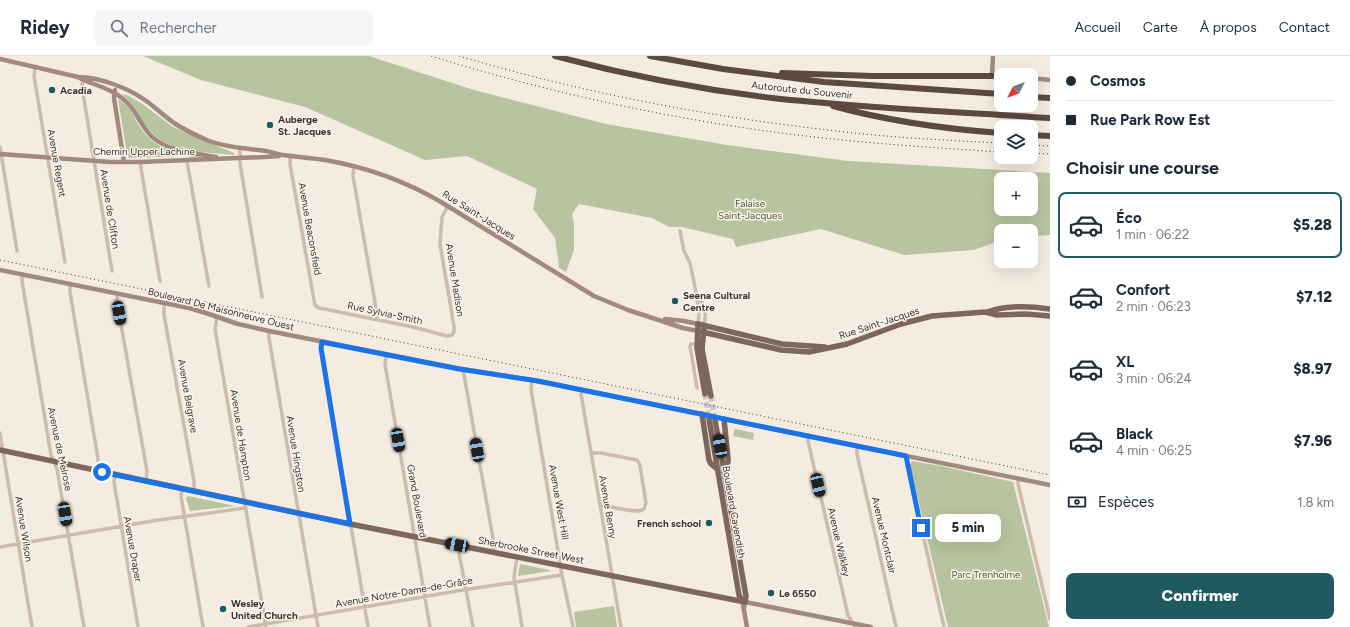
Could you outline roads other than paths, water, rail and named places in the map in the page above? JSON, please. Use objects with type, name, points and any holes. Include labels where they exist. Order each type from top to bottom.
[{"type":"highway","name":"Autoroute du Souvenir","points":[[555,56],[686,85],[757,96],[818,102],[1050,118]]},
{"type":"highway","name":"Autoroute du Souvenir","points":[[650,56],[739,71],[834,83],[994,94]]},
{"type":"highway","points":[[739,71],[873,76],[992,76]]},
{"type":"highway","points":[[1038,97],[1050,98]]},
{"type":"highway","points":[[818,102],[862,114],[913,123],[994,132]]},
{"type":"highway","points":[[1038,135],[1050,136]]},
{"type":"main road","points":[[992,76],[993,56]]},
{"type":"main road","name":"Rue Saint-Jacques","points":[[0,59],[78,77],[114,92],[128,103],[145,129],[158,142],[175,149],[222,158]]},
{"type":"main road","name":"Rue Saint-Jacques","points":[[83,79],[94,78],[116,86],[141,98],[189,132],[219,144],[283,155],[326,160],[381,174],[400,181],[422,191],[448,206],[584,291],[614,305],[700,332],[792,352],[813,352],[850,343],[896,325],[947,314],[985,312],[1000,308],[1030,307],[1050,309]]},
{"type":"main road","points":[[1038,79],[1050,80]]},
{"type":"main road","points":[[116,86],[114,98],[124,162]]},
{"type":"main road","name":"Chemin Upper Lachine","points":[[1,154],[124,162],[240,158]]},
{"type":"main road","name":"Rue Saint-Jacques","points":[[240,158],[283,155]]},
{"type":"main road","name":"Boulevard De Maisonneuve Ouest","points":[[0,270],[164,303],[202,312],[238,324],[322,342],[463,369],[532,380],[702,414],[717,419],[808,435],[1050,485]]},
{"type":"main road","name":"Rue Saint-Jacques","points":[[985,312],[997,315],[1026,314],[1050,316]]},
{"type":"main road","name":"Rue Saint-Jacques","points":[[656,318],[684,321],[788,345],[828,348]]},
{"type":"main road","points":[[700,332],[708,395],[697,344],[701,325]]},
{"type":"main road","points":[[702,414],[709,460],[717,469]]},
{"type":"main road","name":"Boulevard Cavendish","points":[[717,419],[728,458],[728,462],[724,468],[746,596],[744,604]]},
{"type":"main road","name":"Boulevard Cavendish","points":[[717,419],[717,469],[739,595],[744,604],[748,627]]},
{"type":"main road","name":"Sherbrooke Street West","points":[[1,451],[194,491],[244,505],[298,513],[744,604],[871,627]]},
{"type":"street","name":"Avenue Regent","points":[[35,68],[34,76],[65,262]]},
{"type":"street","name":"Avenue de Clifton","points":[[83,79],[82,87],[112,271]]},
{"type":"street","points":[[0,147],[17,251]]},
{"type":"street","points":[[240,148],[240,158],[262,297]]},
{"type":"street","name":"Avenue Beaconsfield","points":[[290,156],[290,164],[315,305]]},
{"type":"street","points":[[187,160],[209,286]]},
{"type":"street","points":[[140,162],[160,281]]},
{"type":"street","points":[[354,167],[353,176],[377,319]]},
{"type":"street","name":"Avenue Madison","points":[[448,206],[442,217],[440,244],[454,326],[453,334]]},
{"type":"street","points":[[680,231],[684,251],[690,263],[696,292],[705,309],[705,317],[701,325]]},
{"type":"street","name":"Avenue de Melrose","points":[[22,275],[51,455],[57,469],[84,627]]},
{"type":"street","points":[[70,284],[70,292],[98,459],[98,471]]},
{"type":"street","points":[[117,294],[117,302],[147,474],[146,481]]},
{"type":"street","name":"Avenue Belgrave","points":[[164,303],[164,315],[194,481],[194,491]]},
{"type":"street","name":"Rue Sylvia-Smith","points":[[315,305],[319,308],[377,319],[447,336],[453,334]]},
{"type":"street","name":"Avenue de Hampton","points":[[217,317],[215,329],[265,626]]},
{"type":"street","name":"Avenue Hingston","points":[[269,331],[318,627]]},
{"type":"street","points":[[322,342],[321,348],[368,627]]},
{"type":"street","points":[[697,344],[690,345],[697,388]]},
{"type":"street","name":"Grand Boulevard","points":[[386,355],[385,362],[430,627]]},
{"type":"street","points":[[463,369],[494,544],[493,552]]},
{"type":"street","name":"Avenue West Hill","points":[[532,380],[531,389],[572,627]]},
{"type":"street","name":"Avenue Benny","points":[[581,390],[590,453],[621,627]]},
{"type":"street","name":"Avenue Wilson","points":[[0,433],[1,451],[32,627]]},
{"type":"street","name":"Avenue Walkley","points":[[808,435],[809,449],[848,615],[854,625]]},
{"type":"street","name":"Avenue Montclair","points":[[857,446],[857,454],[896,627]]},
{"type":"street","points":[[590,453],[601,453],[637,460],[640,465],[646,503],[644,509],[639,512],[609,506],[600,506]]},
{"type":"street","points":[[906,456],[944,627]]},
{"type":"street","name":"Avenue Draper","points":[[115,475],[114,482],[138,627]]},
{"type":"street","points":[[1018,479],[1050,619]]},
{"type":"street","points":[[182,489],[181,496],[203,627]]},
{"type":"street","points":[[0,547],[121,526],[185,517],[244,505]]},
{"type":"street","points":[[460,545],[459,553],[473,627]]},
{"type":"street","points":[[517,557],[514,582],[522,627]]},
{"type":"street","name":"Avenue Notre-Dame-de-Grâce","points":[[248,627],[265,626],[364,606],[466,589],[562,575]]},
{"type":"tunnel","points":[[705,394],[709,419]]},
{"type":"tunnel","points":[[711,396],[715,420]]},
{"type":"railway","points":[[431,56],[573,95],[621,106],[717,124],[814,137],[908,146],[994,152]]},
{"type":"railway","points":[[459,56],[503,69],[593,91],[729,117],[843,132],[994,143]]},
{"type":"railway","points":[[1038,145],[1050,146]]},
{"type":"railway","points":[[1038,153],[1050,154]]},
{"type":"railway","points":[[0,260],[1050,475]]},
{"type":"place","name":"Acadia","points":[[52,90]]},
{"type":"place","name":"Auberge St. Jacques","points":[[270,125]]},
{"type":"place","name":"Seena Cultural Centre","points":[[675,301]]},
{"type":"place","name":"French school","points":[[709,523]]},
{"type":"place","name":"Le 6550","points":[[771,593]]},
{"type":"place","name":"Wesley United Church","points":[[223,609]]},
{"type":"park label","name":"Falaise Saint-Jacques","points":[[750,208]]},
{"type":"park label","name":"Parc Trenholme","points":[[986,574]]}]
